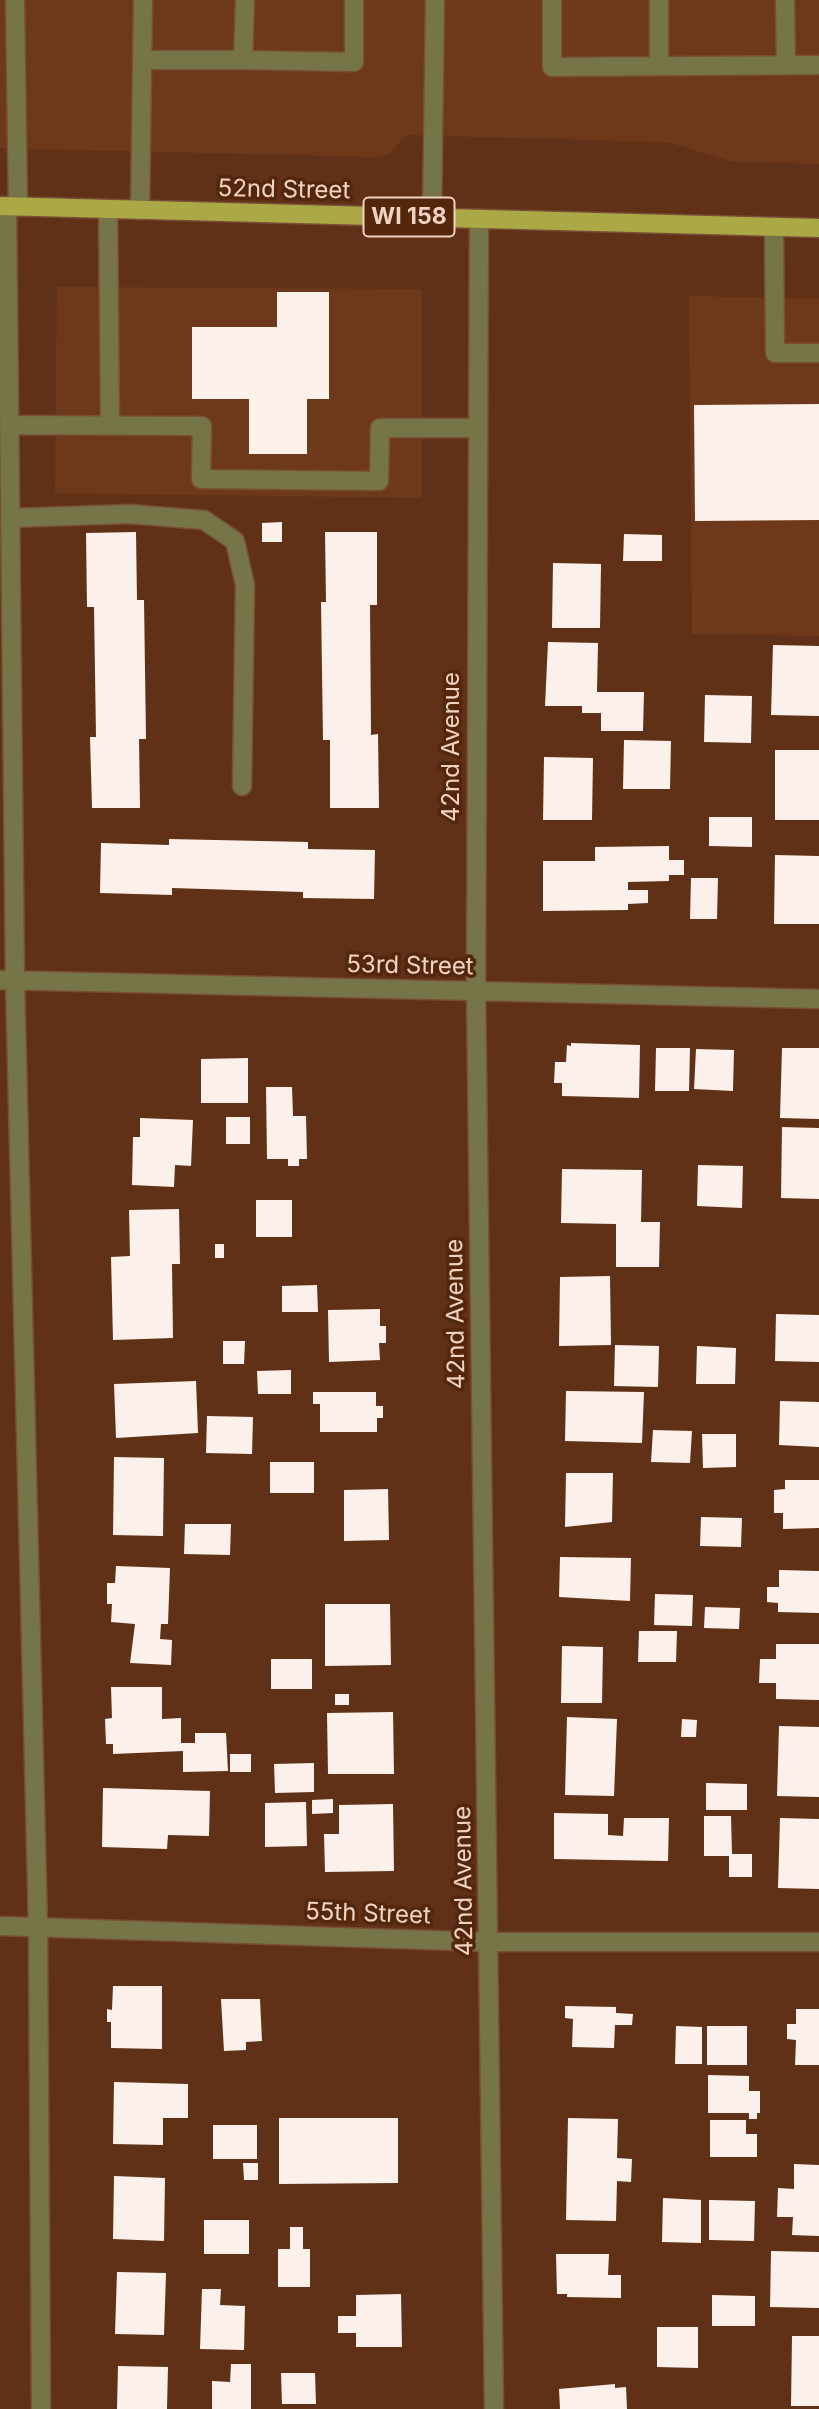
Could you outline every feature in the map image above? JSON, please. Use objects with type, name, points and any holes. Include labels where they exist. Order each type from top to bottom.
[{"type":"main road","name":"52nd Street","points":[[8,207],[819,228]]},
{"type":"street","points":[[15,0],[8,207],[6,436],[10,518],[7,981],[38,1927],[41,2409]]},
{"type":"street","points":[[139,210],[143,0]]},
{"type":"street","points":[[243,60],[244,0]]},
{"type":"street","points":[[142,60],[354,62],[354,0]]},
{"type":"street","points":[[432,218],[435,0]]},
{"type":"street","points":[[552,0],[552,67],[819,65]]},
{"type":"street","points":[[659,0],[659,66]]},
{"type":"street","points":[[785,0],[786,65]]},
{"type":"street","points":[[108,210],[110,425]]},
{"type":"street","name":"42nd Avenue","points":[[478,219],[476,992],[494,2409]]},
{"type":"street","points":[[774,227],[775,353],[819,354]]},
{"type":"street","points":[[6,436],[110,425],[202,426],[201,480],[379,481],[380,428],[478,428]]},
{"type":"street","points":[[10,518],[129,514],[204,520],[235,541],[245,585],[242,786]]},
{"type":"street","name":"53rd Street","points":[[7,981],[819,999]]},
{"type":"street","name":"55th Street","points":[[0,1926],[489,1942],[819,1942]]},
{"type":"shaded area","points":[[0,0],[819,0],[819,164],[733,162],[667,142],[406,135],[390,154],[377,157],[0,148]]},
{"type":"shaded area","points":[[57,287],[422,289],[422,498],[55,493]]},
{"type":"shaded area","points":[[689,296],[819,299],[819,636],[692,634]]},
{"type":"building","points":[[277,292],[329,292],[329,399],[307,399],[307,454],[249,454],[249,399],[192,399],[192,327],[277,327]]},
{"type":"building","points":[[819,404],[819,520],[695,521],[694,405]]},
{"type":"building","points":[[282,522],[282,542],[262,542],[262,523]]},
{"type":"building","points":[[136,532],[137,600],[144,600],[146,739],[139,739],[140,808],[92,808],[90,737],[96,737],[94,607],[87,607],[86,533]]},
{"type":"building","points":[[325,532],[377,532],[377,605],[370,605],[371,735],[378,734],[379,808],[330,808],[330,740],[323,740],[321,602],[326,602]]},
{"type":"building","points":[[624,534],[662,535],[662,561],[623,561]]},
{"type":"building","points":[[553,563],[601,564],[600,628],[552,628]]},
{"type":"building","points":[[548,642],[598,643],[597,692],[644,692],[643,731],[601,731],[601,713],[582,713],[582,706],[545,706]]},
{"type":"building","points":[[773,645],[819,646],[819,716],[771,715]]},
{"type":"building","points":[[705,695],[752,696],[751,743],[704,742]]},
{"type":"building","points":[[624,740],[671,741],[670,789],[623,789]]},
{"type":"building","points":[[775,750],[819,750],[819,820],[775,820]]},
{"type":"building","points":[[544,757],[593,758],[592,820],[543,820]]},
{"type":"building","points":[[709,817],[752,817],[752,847],[709,846]]},
{"type":"building","points":[[169,839],[308,842],[308,849],[375,850],[374,899],[303,898],[303,892],[172,888],[172,895],[100,893],[101,843],[169,845]]},
{"type":"building","points":[[669,846],[669,860],[684,860],[684,875],[669,875],[669,881],[628,882],[628,890],[648,890],[648,903],[628,904],[628,910],[543,911],[543,861],[595,861],[595,847]]},
{"type":"building","points":[[775,855],[819,856],[819,924],[774,924]]},
{"type":"building","points":[[691,878],[718,878],[717,919],[690,919]]},
{"type":"building","points":[[571,1043],[640,1045],[639,1098],[562,1096],[562,1083],[554,1083],[555,1062],[566,1062],[567,1045],[571,1046]]},
{"type":"building","points":[[656,1048],[690,1048],[689,1091],[655,1091]]},
{"type":"building","points":[[782,1048],[819,1048],[819,1119],[780,1118]]},
{"type":"building","points":[[696,1049],[734,1050],[733,1091],[694,1089]]},
{"type":"building","points":[[248,1058],[248,1103],[201,1103],[201,1059]]},
{"type":"building","points":[[266,1087],[292,1087],[293,1116],[306,1116],[307,1159],[299,1159],[299,1166],[288,1166],[288,1159],[267,1159]]},
{"type":"building","points":[[226,1117],[250,1117],[250,1144],[226,1144]]},
{"type":"building","points":[[140,1118],[193,1120],[191,1166],[175,1165],[174,1187],[132,1185],[133,1137],[140,1137]]},
{"type":"building","points":[[782,1127],[819,1128],[819,1199],[781,1198]]},
{"type":"building","points":[[698,1165],[743,1166],[742,1208],[697,1206]]},
{"type":"building","points":[[562,1169],[642,1170],[641,1222],[660,1222],[659,1267],[616,1267],[616,1224],[561,1223]]},
{"type":"building","points":[[256,1200],[292,1200],[292,1237],[256,1237]]},
{"type":"building","points":[[179,1209],[180,1264],[172,1264],[173,1338],[113,1340],[111,1257],[130,1256],[129,1210]]},
{"type":"building","points":[[215,1244],[224,1244],[224,1258],[215,1258]]},
{"type":"building","points":[[610,1276],[611,1345],[559,1346],[560,1277]]},
{"type":"building","points":[[317,1285],[318,1312],[282,1312],[282,1286]]},
{"type":"building","points":[[380,1309],[380,1326],[386,1326],[386,1343],[379,1343],[380,1360],[329,1362],[328,1310]]},
{"type":"building","points":[[776,1314],[819,1315],[819,1362],[775,1361]]},
{"type":"building","points":[[223,1341],[245,1341],[244,1364],[223,1364]]},
{"type":"building","points":[[615,1345],[659,1346],[658,1387],[614,1386]]},
{"type":"building","points":[[697,1346],[736,1348],[735,1384],[696,1384]]},
{"type":"building","points":[[291,1370],[291,1394],[258,1394],[257,1371]]},
{"type":"building","points":[[196,1381],[198,1433],[116,1438],[114,1384]]},
{"type":"building","points":[[566,1391],[644,1392],[642,1443],[565,1441]]},
{"type":"building","points":[[313,1392],[376,1392],[376,1406],[383,1406],[383,1418],[377,1418],[377,1432],[320,1432],[320,1404],[313,1404]]},
{"type":"building","points":[[780,1401],[819,1402],[819,1447],[779,1445]]},
{"type":"building","points":[[207,1416],[253,1417],[252,1454],[206,1453]]},
{"type":"building","points":[[653,1430],[692,1431],[690,1463],[651,1462]]},
{"type":"building","points":[[702,1434],[736,1434],[736,1467],[703,1468]]},
{"type":"building","points":[[114,1457],[164,1458],[163,1536],[113,1535]]},
{"type":"building","points":[[270,1462],[314,1462],[314,1493],[270,1493]]},
{"type":"building","points":[[566,1473],[613,1473],[612,1522],[565,1527]]},
{"type":"building","points":[[785,1480],[819,1480],[819,1528],[783,1529],[783,1513],[774,1513],[774,1490],[785,1489]]},
{"type":"building","points":[[388,1489],[389,1540],[344,1541],[344,1490]]},
{"type":"building","points":[[701,1517],[742,1518],[741,1547],[700,1546]]},
{"type":"building","points":[[185,1524],[231,1524],[230,1555],[184,1554]]},
{"type":"building","points":[[560,1557],[631,1558],[630,1601],[559,1597]]},
{"type":"building","points":[[116,1566],[170,1568],[168,1624],[161,1624],[160,1639],[172,1640],[171,1665],[130,1663],[135,1624],[111,1622],[112,1604],[107,1604],[107,1583],[115,1583]]},
{"type":"building","points":[[779,1570],[819,1571],[819,1613],[778,1612],[778,1603],[767,1602],[767,1587],[779,1587]]},
{"type":"building","points":[[655,1594],[693,1595],[692,1626],[654,1625]]},
{"type":"building","points":[[325,1604],[390,1604],[391,1665],[325,1666]]},
{"type":"building","points":[[705,1607],[740,1608],[739,1629],[704,1628]]},
{"type":"building","points":[[639,1631],[677,1631],[676,1662],[638,1662]]},
{"type":"building","points":[[776,1644],[819,1644],[819,1700],[776,1699],[776,1683],[759,1683],[760,1659],[776,1659]]},
{"type":"building","points":[[562,1646],[603,1647],[602,1703],[561,1703]]},
{"type":"building","points":[[271,1659],[312,1659],[312,1689],[271,1689]]},
{"type":"building","points":[[111,1687],[162,1687],[162,1719],[181,1718],[181,1743],[195,1743],[195,1733],[226,1733],[228,1771],[183,1772],[183,1751],[113,1754],[113,1744],[106,1744],[105,1719],[112,1718]]},
{"type":"building","points":[[335,1694],[349,1694],[349,1705],[335,1705]]},
{"type":"building","points":[[393,1712],[394,1774],[328,1774],[327,1713]]},
{"type":"building","points":[[567,1717],[617,1719],[614,1796],[565,1795]]},
{"type":"building","points":[[682,1719],[697,1720],[696,1737],[681,1737]]},
{"type":"building","points":[[779,1726],[819,1727],[819,1797],[777,1796]]},
{"type":"building","points":[[230,1754],[251,1754],[251,1772],[230,1772]]},
{"type":"building","points":[[314,1763],[314,1792],[275,1793],[274,1764]]},
{"type":"building","points":[[706,1783],[747,1784],[747,1810],[706,1810]]},
{"type":"building","points":[[103,1788],[210,1791],[209,1836],[168,1835],[167,1849],[102,1847]]},
{"type":"building","points":[[333,1799],[333,1813],[312,1814],[312,1800]]},
{"type":"building","points":[[306,1802],[307,1846],[265,1847],[265,1803]]},
{"type":"building","points":[[393,1804],[394,1871],[325,1872],[324,1834],[339,1834],[339,1805]]},
{"type":"building","points":[[554,1813],[608,1814],[608,1835],[623,1836],[624,1818],[669,1818],[668,1861],[554,1859]]},
{"type":"building","points":[[704,1816],[731,1816],[732,1854],[752,1854],[752,1877],[729,1877],[729,1856],[704,1856]]},
{"type":"building","points":[[780,1818],[819,1819],[819,1889],[778,1888]]},
{"type":"building","points":[[113,1986],[162,1986],[162,2049],[111,2048],[111,2022],[107,2022],[107,2009],[112,2010]]},
{"type":"building","points":[[221,1999],[260,1999],[262,2041],[246,2042],[246,2050],[224,2051]]},
{"type":"building","points":[[565,2006],[616,2007],[616,2013],[633,2014],[632,2025],[615,2025],[614,2048],[572,2047],[573,2019],[565,2018]]},
{"type":"building","points":[[796,2009],[819,2009],[819,2065],[795,2065],[796,2040],[787,2039],[787,2024],[796,2024]]},
{"type":"building","points":[[676,2026],[702,2027],[702,2064],[675,2064]]},
{"type":"building","points":[[707,2026],[747,2026],[747,2065],[707,2065]]},
{"type":"building","points":[[708,2075],[749,2076],[749,2091],[760,2091],[760,2113],[757,2113],[757,2119],[749,2119],[749,2113],[708,2113]]},
{"type":"building","points":[[114,2082],[188,2084],[188,2118],[163,2118],[163,2145],[113,2144]]},
{"type":"building","points":[[279,2118],[398,2118],[398,2183],[279,2184]]},
{"type":"building","points":[[568,2118],[618,2119],[617,2158],[632,2159],[631,2182],[617,2181],[616,2221],[566,2220]]},
{"type":"building","points":[[710,2120],[746,2120],[746,2134],[757,2134],[757,2157],[710,2157]]},
{"type":"building","points":[[213,2125],[257,2125],[257,2159],[213,2159]]},
{"type":"building","points":[[243,2163],[258,2163],[258,2180],[244,2180]]},
{"type":"building","points":[[794,2164],[819,2165],[819,2236],[792,2235],[793,2217],[777,2217],[778,2188],[794,2189]]},
{"type":"building","points":[[114,2176],[165,2178],[164,2241],[113,2239]]},
{"type":"building","points":[[663,2198],[701,2200],[701,2243],[662,2242]]},
{"type":"building","points":[[709,2200],[755,2201],[754,2241],[709,2240]]},
{"type":"building","points":[[204,2220],[249,2220],[249,2254],[204,2254]]},
{"type":"building","points":[[290,2227],[303,2227],[303,2249],[310,2249],[310,2287],[278,2287],[278,2249],[290,2249]]},
{"type":"building","points":[[771,2251],[819,2252],[819,2308],[770,2307]]},
{"type":"building","points":[[556,2254],[609,2254],[608,2275],[621,2275],[621,2298],[567,2297],[567,2294],[557,2294]]},
{"type":"building","points":[[117,2272],[166,2273],[164,2335],[115,2334]]},
{"type":"building","points":[[202,2289],[221,2289],[220,2305],[245,2306],[244,2350],[200,2349]]},
{"type":"building","points":[[401,2294],[402,2347],[356,2347],[356,2333],[338,2333],[338,2316],[356,2316],[356,2295]]},
{"type":"building","points":[[712,2295],[755,2296],[755,2326],[712,2326]]},
{"type":"building","points":[[657,2327],[698,2327],[698,2368],[657,2367]]},
{"type":"building","points":[[792,2336],[819,2336],[819,2406],[791,2406]]},
{"type":"building","points":[[231,2364],[251,2364],[251,2409],[212,2409],[212,2381],[230,2382]]},
{"type":"building","points":[[118,2366],[168,2367],[167,2409],[117,2409]]},
{"type":"building","points":[[281,2373],[315,2373],[316,2404],[282,2404]]},
{"type":"building","points":[[615,2384],[615,2388],[626,2387],[627,2409],[560,2409],[559,2389]]}]
